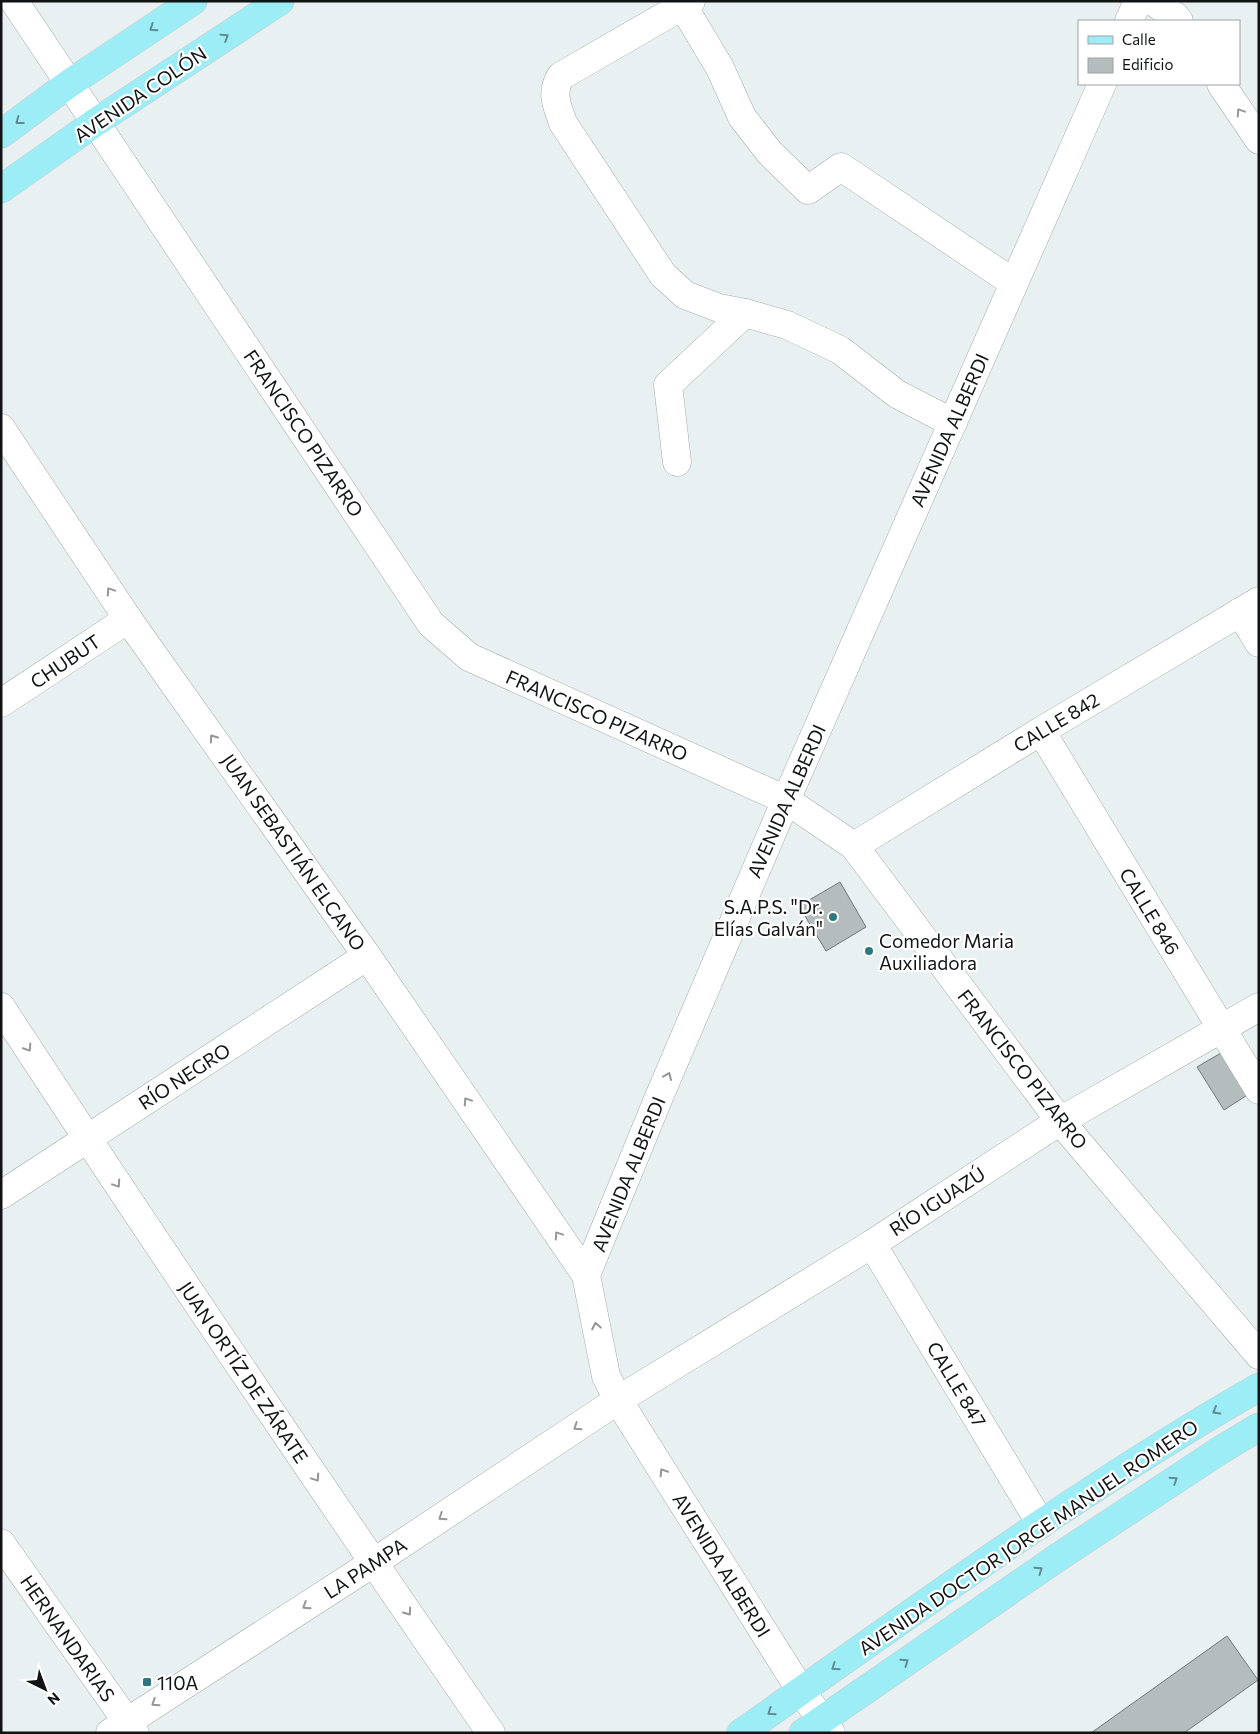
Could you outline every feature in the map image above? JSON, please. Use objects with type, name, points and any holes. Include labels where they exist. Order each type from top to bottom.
[{"type":"main road","points":[[1,134],[70,83],[193,1]]},
{"type":"main road","name":"AVENIDA COLÓN","points":[[1,189],[96,122],[280,1]]},
{"type":"main road","name":"AVENIDA DOCTOR JORGE MANUEL ROMERO","points":[[741,1733],[1041,1524],[1189,1427],[1259,1387]]},
{"type":"main road","name":"AVENIDA DOCTOR JORGE MANUEL ROMERO","points":[[819,1728],[1057,1558],[1219,1450],[1259,1427]]},
{"type":"street","name":"FRANCISCO PIZARRO","points":[[14,1],[431,624],[469,657],[786,800],[854,846],[1060,1121],[1259,1355]]},
{"type":"street","points":[[1129,20],[1138,1]]},
{"type":"street","points":[[1152,1],[1178,20]]},
{"type":"street","points":[[953,423],[897,394],[840,350],[787,325],[719,308],[685,295],[663,275],[563,123],[555,101],[555,85],[561,76],[687,4],[720,68],[742,117],[770,152],[808,190],[841,167],[1014,283]]},
{"type":"street","name":"AVENIDA ALBERDI","points":[[819,1728],[801,1691],[618,1400],[606,1376],[586,1276],[659,1098],[786,800],[1102,85]]},
{"type":"street","points":[[1222,85],[1259,140]]},
{"type":"street","points":[[677,462],[668,385],[745,313]]},
{"type":"street","name":"JUAN SEBASTIÁN ELCANO","points":[[1,428],[128,619],[368,956],[586,1276]]},
{"type":"street","points":[[1249,606],[1259,643]]},
{"type":"street","name":"CALLE 842","points":[[854,846],[1249,606]]},
{"type":"street","name":"CHUBUT","points":[[1,703],[128,619]]},
{"type":"street","name":"CALLE 846","points":[[1041,731],[1259,1090]]},
{"type":"street","name":"RÍO NEGRO","points":[[1,1195],[368,956]]},
{"type":"street","name":"RÍO IGUAZÚ","points":[[618,1400],[872,1244],[1060,1121],[1259,1006]]},
{"type":"street","name":"JUAN ORTÍZ DE ZÁRATE","points":[[1,1008],[373,1563],[491,1733]]},
{"type":"street","name":"CALLE 847","points":[[872,1244],[1041,1524]]},
{"type":"street","name":"LA PAMPA","points":[[124,1729],[618,1400]]},
{"type":"street","name":"HERNANDARIAS","points":[[1,1543],[124,1729]]},
{"type":"building","name":"S.A.P.S. \"Dr. Elías Galván\"","points":[[840,882],[866,927],[826,951],[799,906]]},
{"type":"building","points":[[1226,1050],[1252,1092],[1224,1110],[1197,1067]]},
{"type":"building","points":[[1227,1636],[1258,1680],[1184,1733],[1091,1733]]},
{"type":"place","name":"S.A.P.S. \"Dr. Elías Galván\"","points":[[833,917]]},
{"type":"place","name":"Comedor Maria Auxiliadora","points":[[869,951]]},
{"type":"place","name":"110A","points":[[147,1682]]}]
